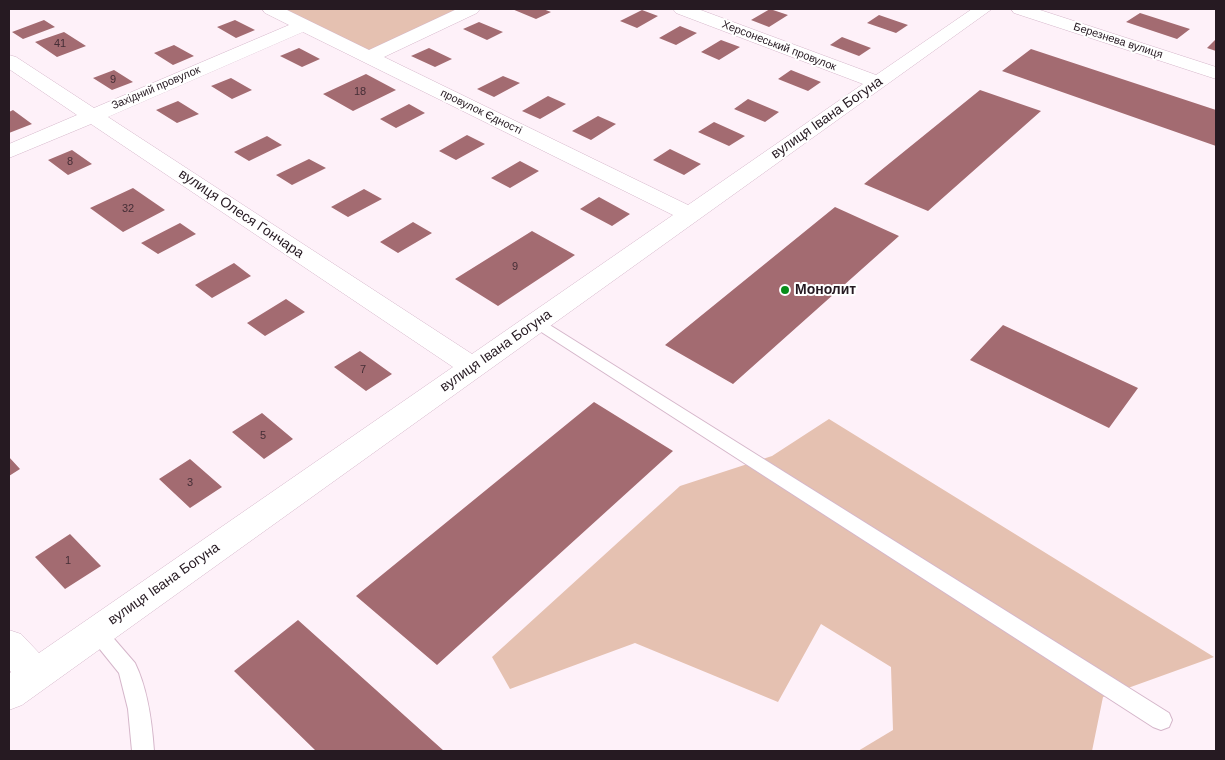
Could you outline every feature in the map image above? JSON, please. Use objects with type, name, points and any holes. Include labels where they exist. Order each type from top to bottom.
[{"type":"street","name":"провулок Єдності","points":[[271,9],[692,215]]},
{"type":"street","points":[[369,57],[471,9]]},
{"type":"street","name":"Херсонеський провулок","points":[[682,9],[877,82]]},
{"type":"street","name":"вулиця Івана Богуна","points":[[22,684],[983,9]]},
{"type":"street","name":"Березнева вулиця","points":[[1020,9],[1216,73]]},
{"type":"street","name":"Західний провулок","points":[[9,152],[303,25]]},
{"type":"street","name":"вулиця Олеся Гончара","points":[[9,61],[94,115],[473,368]]},
{"type":"street","points":[[9,645],[22,684]]},
{"type":"lane","points":[[538,322],[1161,720]]},
{"type":"lane","points":[[96,632],[128,670],[139,710],[143,751]]},
{"type":"shaded area","points":[[271,9],[471,9],[369,57]]},
{"type":"shaded area","points":[[829,419],[1214,657],[1103,697],[1092,751],[858,751],[893,730],[891,667],[821,624],[778,702],[635,643],[510,689],[492,657],[680,486],[772,456]]},
{"type":"building","points":[[512,9],[543,9],[551,12],[536,19]]},
{"type":"building","points":[[770,9],[788,15],[769,27],[751,20]]},
{"type":"building","points":[[642,10],[658,16],[637,28],[620,21]]},
{"type":"building","points":[[1140,13],[1190,29],[1177,39],[1126,22]]},
{"type":"building","points":[[879,15],[908,25],[896,33],[867,23]]},
{"type":"building","points":[[44,20],[55,27],[23,39],[12,32]]},
{"type":"building","points":[[235,20],[255,30],[236,38],[217,27]]},
{"type":"building","points":[[479,22],[503,32],[487,40],[463,29]]},
{"type":"building","points":[[680,26],[697,33],[676,45],[659,38]]},
{"type":"building","points":[[64,32],[86,46],[57,57],[35,42]]},
{"type":"building","points":[[842,37],[871,48],[859,56],[830,45]]},
{"type":"building","points":[[721,40],[740,47],[719,60],[701,52]]},
{"type":"building","points":[[1215,40],[1216,51],[1207,48]]},
{"type":"building","points":[[174,45],[194,56],[173,65],[154,53]]},
{"type":"building","points":[[299,48],[320,59],[302,67],[280,56]]},
{"type":"building","points":[[429,48],[452,59],[435,67],[411,56]]},
{"type":"building","points":[[1031,49],[1216,110],[1216,146],[1002,71]]},
{"type":"building","points":[[114,70],[133,82],[112,90],[93,78]]},
{"type":"building","points":[[791,70],[821,82],[808,91],[778,79]]},
{"type":"building","points":[[366,74],[396,90],[353,111],[323,94]]},
{"type":"building","points":[[503,76],[520,83],[494,97],[477,89]]},
{"type":"building","points":[[231,78],[252,90],[232,99],[211,86]]},
{"type":"building","points":[[980,90],[1041,111],[928,211],[864,184]]},
{"type":"building","points":[[548,96],[566,104],[540,119],[522,111]]},
{"type":"building","points":[[748,99],[779,112],[765,122],[734,109]]},
{"type":"building","points":[[178,101],[199,114],[177,123],[156,110]]},
{"type":"building","points":[[409,104],[425,113],[396,128],[380,119]]},
{"type":"building","points":[[13,110],[32,124],[9,133],[9,112]]},
{"type":"building","points":[[598,116],[616,124],[591,140],[572,131]]},
{"type":"building","points":[[714,122],[745,136],[729,146],[698,132]]},
{"type":"building","points":[[467,135],[485,144],[456,160],[439,151]]},
{"type":"building","points":[[267,136],[282,145],[249,161],[234,152]]},
{"type":"building","points":[[670,149],[701,164],[684,175],[653,160]]},
{"type":"building","points":[[72,150],[92,164],[68,175],[48,160]]},
{"type":"building","points":[[309,159],[326,168],[292,185],[276,175]]},
{"type":"building","points":[[520,161],[539,171],[510,188],[491,178]]},
{"type":"building","points":[[133,188],[165,210],[123,232],[90,208]]},
{"type":"building","points":[[364,189],[382,199],[348,217],[331,207]]},
{"type":"building","points":[[599,197],[630,214],[612,226],[580,209]]},
{"type":"building","name":"Монолит","points":[[835,207],[899,236],[733,384],[665,345]]},
{"type":"building","points":[[413,222],[432,233],[398,253],[380,242]]},
{"type":"building","points":[[180,223],[196,234],[158,254],[141,243]]},
{"type":"building","points":[[532,231],[575,255],[498,306],[455,279]]},
{"type":"building","points":[[234,263],[251,276],[212,298],[195,285]]},
{"type":"building","points":[[286,299],[305,312],[265,336],[247,323]]},
{"type":"building","points":[[1003,325],[1138,388],[1109,428],[970,360]]},
{"type":"building","points":[[360,351],[392,374],[366,391],[334,367]]},
{"type":"building","points":[[594,402],[673,451],[437,665],[356,596]]},
{"type":"building","points":[[262,413],[293,439],[264,459],[232,432]]},
{"type":"building","points":[[9,457],[20,469],[9,476]]},
{"type":"building","points":[[190,459],[222,487],[190,508],[159,479]]},
{"type":"building","points":[[70,534],[101,566],[65,589],[35,557]]},
{"type":"building","points":[[298,620],[444,751],[316,751],[234,671]]},
{"type":"place","name":"Монолит","points":[[785,290]]}]
